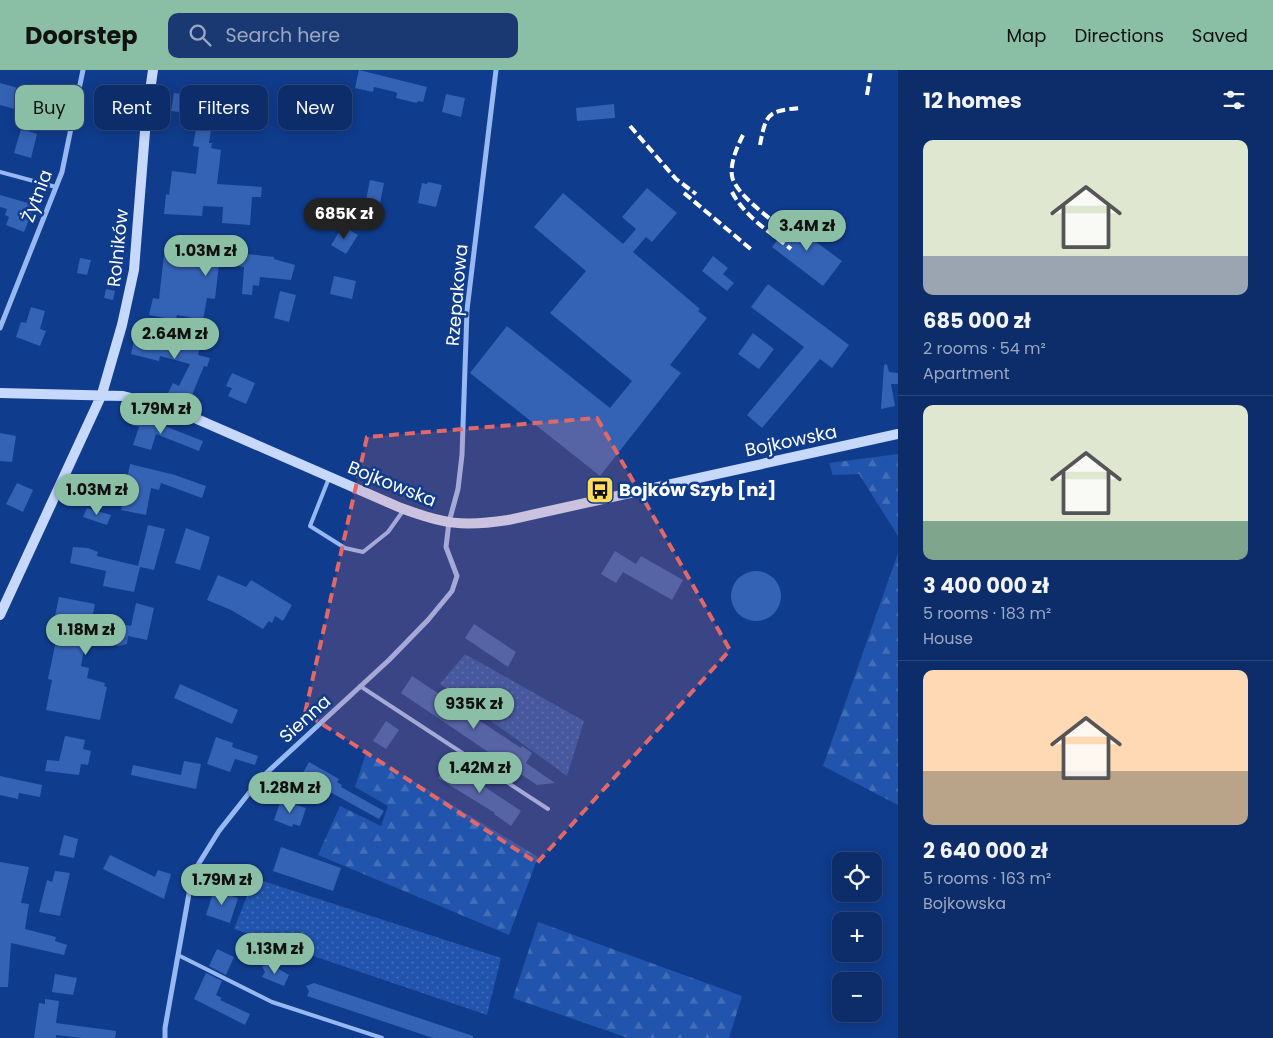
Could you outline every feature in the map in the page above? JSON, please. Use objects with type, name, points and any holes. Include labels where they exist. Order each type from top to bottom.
[{"type":"street","name":"Żytnia","points":[[0,328],[62,172],[83,70]]},
{"type":"street","name":"Rolników","points":[[0,615],[102,394],[124,316],[134,270],[146,119],[152,70]]},
{"type":"street","name":"Rzepakowa","points":[[448,522],[458,489],[462,455],[468,310],[496,70]]},
{"type":"street","name":"Bojkowska","points":[[0,393],[123,396],[174,410],[424,517],[448,522],[478,524],[508,520],[898,434]]},
{"type":"street","name":"Sienna","points":[[165,1038],[165,1028],[190,888],[196,868],[219,831],[261,778],[428,620],[452,591],[457,576],[446,548],[448,522]]},
{"type":"lane","points":[[0,172],[56,187]]},
{"type":"lane","points":[[330,476],[310,526],[345,548],[363,552],[388,532],[405,509]]},
{"type":"lane","points":[[360,686],[548,809]]},
{"type":"lane","points":[[178,955],[272,1002],[382,1038]]},
{"type":"highlighted area","points":[[597,418],[730,650],[537,863],[305,713],[367,437]]},
{"type":"green space","points":[[898,454],[898,536],[859,474],[833,475],[829,463]]},
{"type":"green space","points":[[898,553],[898,805],[823,766]]},
{"type":"green space","points":[[465,654],[584,721],[567,776],[440,684]]},
{"type":"green space","points":[[366,753],[538,857],[509,935],[318,855],[340,806],[381,826],[388,806],[355,787]]},
{"type":"green space","points":[[254,878],[501,958],[487,1015],[234,929]]},
{"type":"green space","points":[[538,922],[742,996],[729,1038],[628,1038],[513,998]]},
{"type":"building","points":[[359,70],[427,87],[423,102],[418,101],[417,103],[396,98],[397,93],[395,92],[374,87],[373,92],[355,88]]},
{"type":"building","points":[[0,83],[15,87],[15,109],[0,105]]},
{"type":"building","points":[[174,93],[180,94],[180,112],[171,111]]},
{"type":"building","points":[[446,94],[465,98],[461,117],[442,112]]},
{"type":"building","points":[[614,104],[615,118],[577,121],[576,108]]},
{"type":"building","points":[[21,130],[37,134],[31,158],[14,153]]},
{"type":"building","points":[[196,130],[211,130],[209,143],[212,143],[211,148],[221,150],[217,184],[262,187],[261,197],[252,197],[250,225],[222,223],[223,207],[203,206],[202,216],[164,214],[166,194],[169,195],[172,171],[196,174],[199,147],[193,146]]},
{"type":"building","points":[[370,180],[384,183],[379,208],[365,205]]},
{"type":"building","points":[[428,182],[442,185],[436,207],[418,203],[422,183],[427,184]]},
{"type":"building","points":[[647,188],[677,213],[652,242],[646,237],[633,252],[700,309],[698,311],[707,318],[670,365],[681,373],[600,476],[470,373],[507,326],[610,408],[632,381],[550,313],[586,271],[534,227],[563,193],[623,244],[636,229],[622,217]]},
{"type":"building","points":[[0,195],[35,205],[24,232],[6,225],[9,217],[5,215],[7,209],[0,207]]},
{"type":"building","points":[[795,217],[810,227],[805,234],[842,261],[823,286],[772,247]]},
{"type":"building","points":[[343,226],[358,235],[346,254],[331,245]]},
{"type":"building","points":[[184,238],[204,240],[203,249],[274,257],[274,259],[295,265],[291,280],[260,277],[259,286],[253,285],[252,295],[242,294],[244,267],[219,264],[215,299],[207,298],[203,320],[177,315],[176,320],[149,315],[153,298],[159,299],[165,246],[183,248]]},
{"type":"building","points":[[713,256],[728,268],[723,274],[734,283],[727,291],[702,271]]},
{"type":"building","points":[[80,258],[91,260],[87,275],[77,273]]},
{"type":"building","points":[[334,276],[356,281],[352,299],[330,294]]},
{"type":"building","points":[[768,284],[849,345],[832,368],[820,359],[762,428],[747,415],[804,347],[751,307]]},
{"type":"building","points":[[106,289],[115,291],[113,300],[104,298]]},
{"type":"building","points":[[280,291],[296,295],[289,322],[274,318]]},
{"type":"building","points":[[31,307],[45,311],[40,329],[46,331],[40,346],[16,337],[21,322],[26,323]]},
{"type":"building","points":[[753,333],[774,349],[759,369],[738,354]]},
{"type":"building","points":[[166,335],[200,346],[198,355],[210,358],[207,367],[204,366],[192,395],[189,394],[187,400],[168,393],[173,383],[179,386],[190,364],[160,356],[159,361],[131,354],[135,336],[164,343]]},
{"type":"building","points":[[887,364],[889,372],[898,373],[898,384],[891,384],[895,406],[881,409],[884,365]]},
{"type":"building","points":[[232,373],[255,383],[246,404],[228,396],[232,388],[226,386]]},
{"type":"building","points":[[134,417],[203,441],[199,451],[156,434],[151,450],[133,445],[139,427],[132,425]]},
{"type":"building","points":[[0,433],[16,436],[12,462],[0,461]]},
{"type":"building","points":[[130,464],[175,475],[206,486],[202,498],[161,483],[159,490],[151,488],[146,515],[121,510]]},
{"type":"building","points":[[17,483],[33,490],[23,512],[6,504]]},
{"type":"building","points":[[87,508],[111,515],[107,525],[83,517]]},
{"type":"building","points":[[148,525],[165,529],[154,570],[140,567],[134,592],[103,586],[106,571],[70,563],[73,547],[88,548],[98,552],[97,556],[138,566]]},
{"type":"building","points":[[186,528],[210,537],[200,570],[175,563]]},
{"type":"building","points":[[615,551],[636,564],[641,556],[683,580],[672,600],[623,572],[616,583],[601,574]]},
{"type":"building","points":[[751,571],[761,571],[774,578],[781,591],[781,601],[774,614],[761,621],[751,621],[742,617],[735,610],[731,601],[731,591],[735,582],[742,575]]},
{"type":"building","points":[[218,575],[246,587],[251,580],[292,605],[283,621],[275,616],[272,623],[269,621],[263,629],[231,610],[207,600]]},
{"type":"building","points":[[59,597],[95,604],[92,618],[131,626],[136,603],[154,608],[147,640],[128,636],[127,644],[119,646],[86,639],[81,666],[89,668],[87,678],[105,683],[104,686],[107,687],[100,720],[46,710],[52,680],[48,679],[61,617],[55,616]]},
{"type":"building","points":[[474,624],[516,652],[508,667],[465,638]]},
{"type":"building","points":[[412,676],[521,748],[522,746],[532,753],[526,763],[555,783],[537,785],[401,693]]},
{"type":"building","points":[[180,684],[238,710],[232,724],[174,698]]},
{"type":"building","points":[[386,721],[399,730],[386,749],[373,741]]},
{"type":"building","points":[[65,736],[85,740],[83,749],[91,751],[88,765],[81,764],[79,775],[45,771],[47,760],[59,761]]},
{"type":"building","points":[[216,737],[233,743],[232,747],[258,756],[255,765],[235,759],[230,772],[207,764]]},
{"type":"building","points":[[184,761],[201,764],[196,789],[131,775],[133,765],[181,775]]},
{"type":"building","points":[[309,762],[339,779],[337,782],[342,785],[341,787],[384,811],[379,819],[301,776]]},
{"type":"building","points":[[449,763],[521,811],[511,826],[495,813],[438,778]]},
{"type":"building","points":[[0,776],[42,785],[40,797],[19,793],[18,799],[0,795]]},
{"type":"building","points":[[281,800],[306,808],[300,826],[293,824],[292,827],[274,820]]},
{"type":"building","points":[[64,835],[78,839],[74,858],[59,855]]},
{"type":"building","points":[[281,847],[341,868],[333,891],[273,871]]},
{"type":"building","points":[[110,855],[155,877],[158,870],[171,874],[164,899],[103,869]]},
{"type":"building","points":[[0,862],[29,867],[21,903],[29,904],[25,929],[56,937],[55,941],[67,945],[64,955],[11,943],[8,987],[0,987]]},
{"type":"building","points":[[55,871],[70,873],[60,916],[39,912],[47,880],[52,882]]},
{"type":"building","points":[[214,890],[238,898],[230,923],[206,915]]},
{"type":"building","points":[[217,949],[234,957],[226,975],[209,966]]},
{"type":"building","points":[[270,964],[289,975],[284,986],[262,977],[265,972],[262,966]]},
{"type":"building","points":[[206,973],[222,981],[216,995],[222,998],[220,1000],[250,1014],[245,1025],[194,999]]},
{"type":"building","points":[[55,974],[77,978],[73,995],[52,992]]},
{"type":"building","points":[[314,983],[473,1036],[473,1038],[433,1038],[307,996],[309,991],[306,986]]},
{"type":"building","points":[[45,999],[59,1001],[56,1023],[116,1031],[115,1038],[82,1038],[56,1035],[56,1038],[34,1038],[39,1003],[45,1004]]},
{"type":"railway","points":[[867,95],[871,70]]},
{"type":"railway","points":[[760,145],[764,126],[770,116],[781,111],[800,108]]},
{"type":"railway","points":[[630,126],[676,179],[696,194]]},
{"type":"railway","points":[[743,135],[736,150],[732,166],[732,176],[735,184],[750,202],[799,241]]},
{"type":"railway","points":[[732,192],[751,217],[791,249]]},
{"type":"railway","points":[[684,193],[753,251]]},
{"type":"place","name":"Bojków Szyb [nż]","points":[[600,490]]}]
